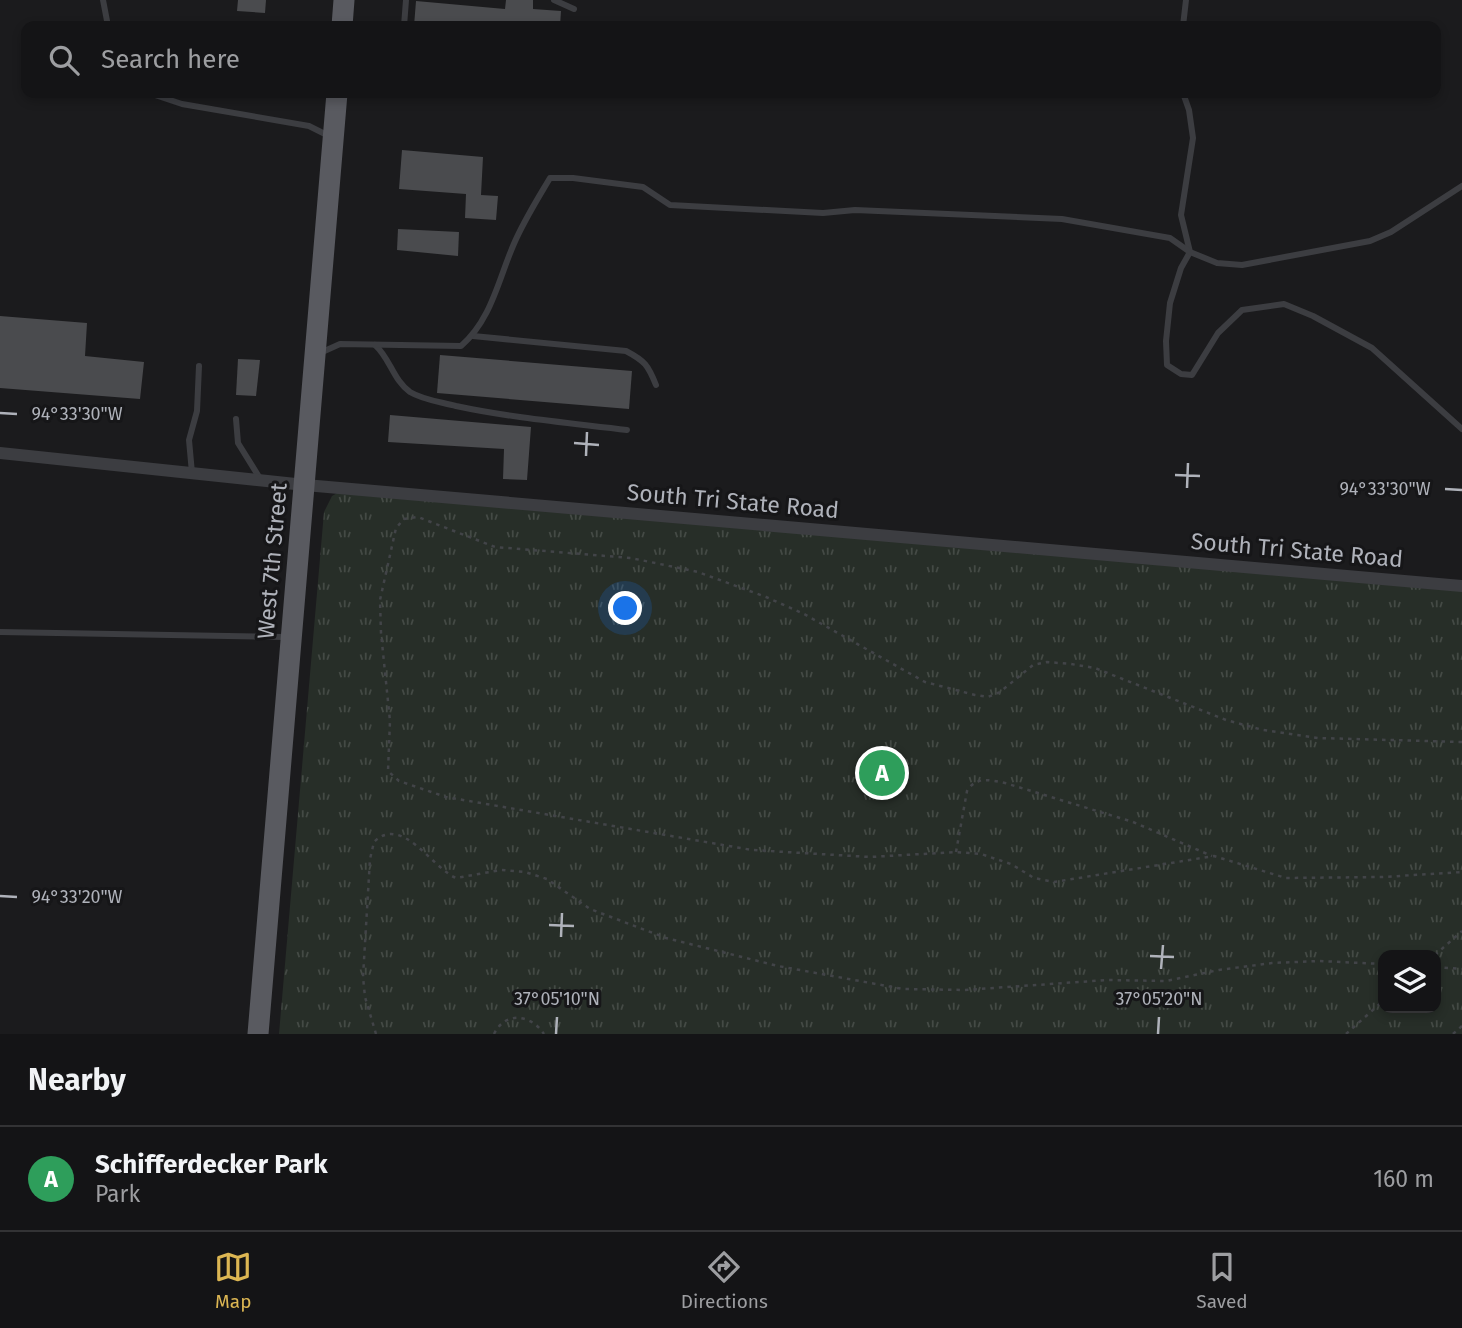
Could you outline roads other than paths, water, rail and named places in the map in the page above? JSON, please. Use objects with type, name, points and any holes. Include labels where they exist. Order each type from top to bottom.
[{"type":"main road","points":[[342,21],[344,0]]},
{"type":"main road","name":"West 7th Street","points":[[258,1034],[337,98]]},
{"type":"street","name":"South Tri State Road","points":[[0,453],[192,475],[1462,586]]},
{"type":"lane","points":[[103,0],[107,21]]},
{"type":"lane","points":[[404,21],[406,0]]},
{"type":"lane","points":[[554,0],[574,9]]},
{"type":"lane","points":[[1184,21],[1186,0]]},
{"type":"lane","points":[[164,98],[182,104],[309,126],[324,132],[333,142]]},
{"type":"lane","points":[[1185,98],[1193,138],[1181,215],[1190,252],[1181,268],[1170,303],[1166,341],[1167,365],[1181,374],[1192,375],[1219,333],[1242,310],[1284,304],[1313,316],[1372,348],[1462,429]]},
{"type":"lane","points":[[315,355],[340,344],[461,346],[473,336],[500,286],[523,224],[550,178],[573,178],[643,187],[670,205],[823,213],[855,210],[1062,219],[1171,238],[1190,252],[1217,263],[1241,265],[1370,241],[1391,232],[1462,186]]},
{"type":"lane","points":[[473,336],[626,351],[642,359],[656,385]]},
{"type":"lane","points":[[375,345],[382,351],[399,382],[411,393],[430,400],[481,411],[627,430]]},
{"type":"lane","points":[[192,475],[189,440],[197,411],[199,366]]},
{"type":"lane","points":[[236,419],[238,443],[262,481]]},
{"type":"lane","points":[[0,632],[292,637]]},
{"type":"place","name":"Schifferdecker Park","points":[[882,773]]}]
